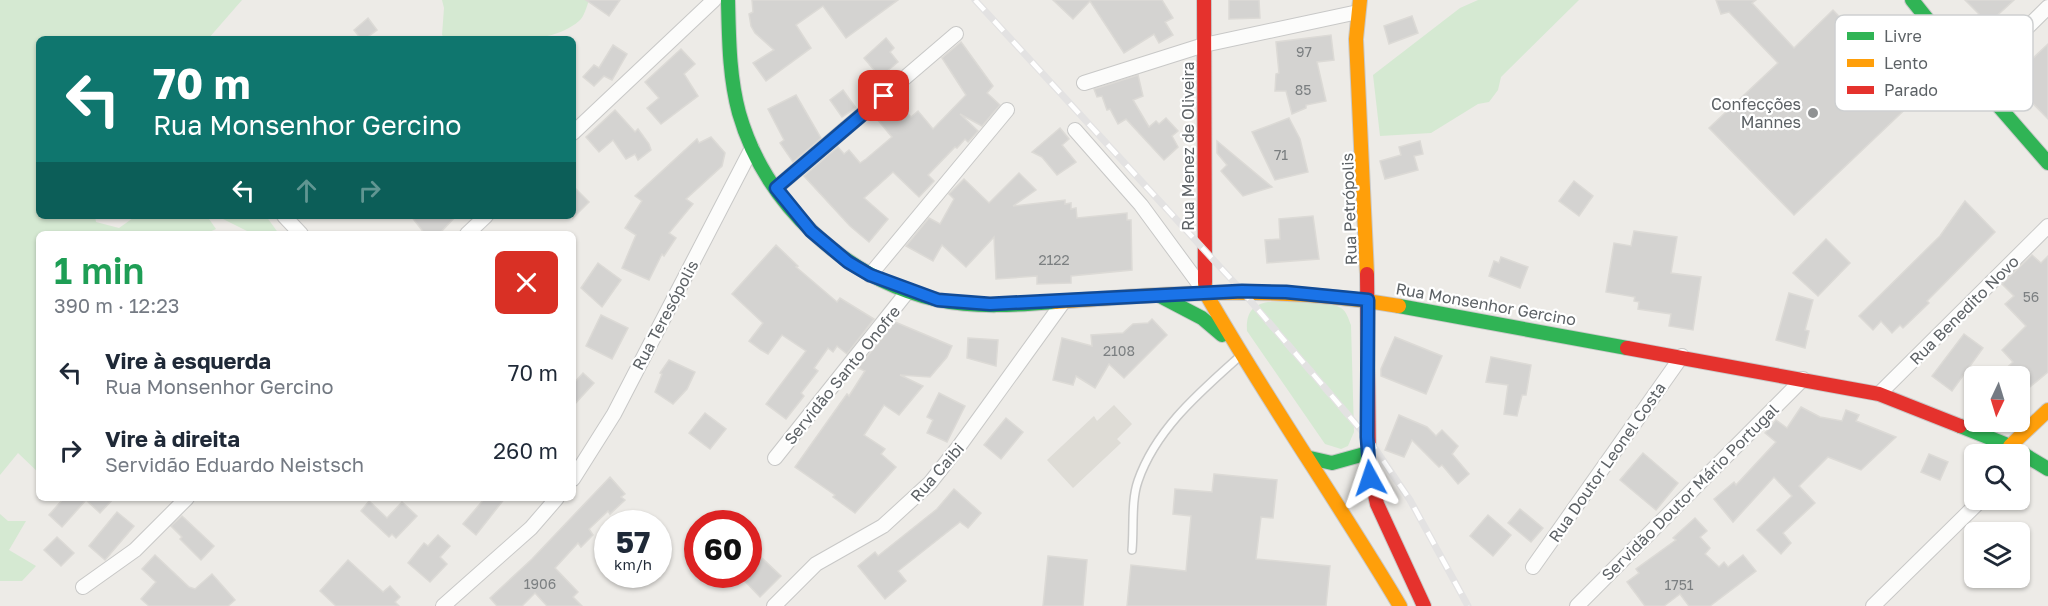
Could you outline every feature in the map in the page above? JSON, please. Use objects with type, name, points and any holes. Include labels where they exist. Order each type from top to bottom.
[{"type":"main road","name":"Rua Monsenhor Gercino","points":[[728,0],[733,84],[752,148],[776,188],[805,224],[831,250],[870,275],[908,291],[963,304],[1064,301],[1205,292],[1286,292],[1368,300],[1879,394],[2005,444]]},
{"type":"main road","name":"Rua Menez de Oliveira","points":[[1204,0],[1205,292]]},
{"type":"main road","points":[[1912,0],[1924,15]]},
{"type":"main road","name":"Rua Petrópolis","points":[[1359,6],[1356,39],[1368,300],[1370,478],[1377,504],[1424,606]]},
{"type":"main road","points":[[2002,111],[2048,163]]},
{"type":"main road","points":[[1205,292],[1241,355],[1310,458],[1400,606]]},
{"type":"main road","points":[[1157,295],[1183,305],[1202,318],[1241,355]]},
{"type":"main road","points":[[2012,444],[2048,410]]},
{"type":"main road","points":[[1310,458],[1322,464],[1332,464],[1368,453]]},
{"type":"main road","name":"Rua Monsenhor Gercino","points":[[2030,462],[2048,469]]},
{"type":"street","points":[[576,130],[702,5],[714,0]]},
{"type":"street","points":[[1084,82],[1204,45],[1359,6]]},
{"type":"street","points":[[2033,22],[2048,7]]},
{"type":"street","points":[[776,188],[956,34]]},
{"type":"street","points":[[870,275],[1007,110]]},
{"type":"street","points":[[1075,130],[1142,205],[1205,292]]},
{"type":"street","name":"Rua Teresópolis","points":[[576,475],[590,456],[614,414],[752,148]]},
{"type":"street","points":[[287,219],[298,231]]},
{"type":"street","points":[[470,231],[483,219]]},
{"type":"street","name":"Rua Benedito Novo","points":[[1879,394],[2048,226]]},
{"type":"street","name":"Servidão Santo Onofre","points":[[775,458],[908,291]]},
{"type":"street","name":"Rua Caibi","points":[[774,606],[816,564],[884,526],[930,483],[960,446],[1064,301]]},
{"type":"street","name":"Rua Doutor Leonel Costa","points":[[1533,567],[1682,356]]},
{"type":"street","name":"Servidão Doutor Mário Portugal","points":[[1577,606],[1803,379]]},
{"type":"street","points":[[82,587],[109,571],[135,550],[184,501]]},
{"type":"street","points":[[443,606],[531,528],[554,501]]},
{"type":"street","points":[[1874,606],[1971,510]]},
{"type":"lane","points":[[1132,550],[1137,482],[1151,456],[1174,419],[1199,392],[1241,355]]},
{"type":"shaded area","points":[[1114,405],[1132,424],[1117,439],[1121,443],[1073,488],[1047,460],[1094,416],[1097,421]]},
{"type":"green space","points":[[0,0],[242,0],[211,36],[36,36],[36,219],[96,219],[96,222],[119,228],[132,219],[209,219],[216,229],[212,231],[36,231],[36,470],[18,453],[0,475]]},
{"type":"green space","points":[[442,0],[589,0],[579,21],[566,30],[547,36],[443,36]]},
{"type":"green space","points":[[1478,0],[1579,0],[1501,77],[1498,90],[1489,102],[1478,104],[1431,133],[1380,136],[1373,75],[1460,8]]},
{"type":"green space","points":[[223,219],[268,219],[277,231],[247,231]]},
{"type":"green space","points":[[1268,302],[1326,303],[1341,308],[1346,313],[1351,325],[1354,432],[1348,446],[1341,449],[1325,444],[1247,331],[1251,311],[1258,305]]},
{"type":"green space","points":[[0,514],[8,521],[26,521],[9,550],[36,566],[22,581],[0,581]]},
{"type":"building","points":[[586,0],[620,0],[609,16]]},
{"type":"building","points":[[752,0],[898,0],[846,38],[823,6],[796,25],[811,48],[766,81],[753,63],[774,50],[755,33],[751,26],[749,14],[753,12]]},
{"type":"building","points":[[1053,0],[1162,0],[1173,18],[1165,22],[1173,35],[1159,43],[1154,34],[1124,53],[1090,1],[1073,19]]},
{"type":"building","points":[[1229,0],[1259,0],[1260,18],[1229,19]]},
{"type":"building","name":"Confecções Mannes","points":[[1716,0],[1756,0],[1752,3],[1794,48],[1833,10],[1838,15],[1835,15],[1835,111],[1903,111],[1794,215],[1709,128],[1778,63],[1729,12],[1721,14]]},
{"type":"building","points":[[1965,0],[2014,0],[1998,15],[1979,14]]},
{"type":"building","points":[[1412,16],[1418,33],[1389,44],[1384,26]]},
{"type":"building","points":[[368,18],[377,30],[369,36],[359,36],[354,30]]},
{"type":"building","points":[[1331,35],[1334,60],[1317,62],[1326,101],[1306,105],[1306,108],[1292,114],[1286,91],[1275,91],[1276,74],[1279,73],[1276,42]]},
{"type":"building","points":[[886,38],[894,48],[890,52],[898,62],[880,77],[864,58]]},
{"type":"building","points":[[961,42],[993,86],[987,93],[1000,105],[982,126],[960,114],[978,131],[968,142],[965,139],[957,148],[955,147],[928,175],[934,181],[919,197],[893,172],[864,198],[888,219],[869,242],[850,226],[804,176],[838,147],[844,154],[849,150],[860,163],[866,159],[892,137],[877,119],[897,102],[911,117],[918,111],[933,129],[966,95],[942,58]]},
{"type":"building","points":[[2048,44],[2048,119],[2033,104],[2033,58]]},
{"type":"building","points":[[613,45],[627,54],[612,80],[604,76],[594,86],[583,77],[594,65],[599,68]]},
{"type":"building","points":[[681,49],[695,64],[684,74],[698,96],[661,124],[647,108],[659,98],[645,82]]},
{"type":"building","points":[[1138,75],[1143,96],[1133,100],[1149,127],[1156,121],[1159,124],[1166,118],[1178,131],[1172,136],[1178,147],[1164,160],[1126,119],[1118,124],[1110,109],[1107,110],[1102,96],[1097,97],[1094,89]]},
{"type":"building","points":[[843,90],[856,108],[842,117],[830,100]]},
{"type":"building","points":[[796,95],[821,138],[793,162],[780,143],[784,140],[768,109]]},
{"type":"building","points":[[615,110],[635,132],[638,129],[649,144],[651,150],[638,160],[635,154],[626,159],[613,140],[599,152],[586,137]]},
{"type":"building","points":[[1289,118],[1300,139],[1308,172],[1275,180],[1252,132]]},
{"type":"building","points":[[1060,128],[1069,139],[1062,145],[1076,162],[1057,175],[1042,157],[1032,152]]},
{"type":"building","points":[[711,137],[725,153],[722,166],[686,199],[693,204],[669,233],[676,238],[664,256],[662,254],[649,280],[622,268],[636,235],[625,228],[642,201],[635,196],[697,139],[699,143]]},
{"type":"building","points":[[1217,141],[1272,187],[1243,196],[1221,171],[1227,165],[1217,153]]},
{"type":"building","points":[[1420,141],[1423,154],[1414,156],[1418,170],[1385,179],[1380,161],[1401,155],[1399,147]]},
{"type":"building","points":[[1019,173],[1036,190],[1013,206],[1065,200],[1065,204],[1071,203],[1071,209],[1076,208],[1077,218],[1127,213],[1127,220],[1131,220],[1132,270],[1071,276],[1071,283],[1037,284],[1037,276],[996,279],[994,237],[966,267],[942,245],[933,261],[906,246],[929,218],[940,224],[954,199],[949,194],[964,179],[989,203]]},
{"type":"building","points":[[1574,181],[1593,196],[1579,216],[1559,201]]},
{"type":"building","points":[[576,189],[589,202],[576,215]]},
{"type":"building","points":[[1965,201],[1995,232],[1903,328],[1900,325],[1892,333],[1881,321],[1873,330],[1859,316],[1940,236]]},
{"type":"building","points":[[1313,216],[1319,259],[1267,263],[1265,240],[1280,239],[1279,219]]},
{"type":"building","points":[[413,219],[453,219],[442,231],[423,231]]},
{"type":"building","points":[[1634,231],[1677,237],[1671,273],[1701,277],[1693,330],[1669,326],[1671,314],[1638,309],[1639,302],[1634,301],[1635,297],[1606,292],[1614,243],[1631,246]]},
{"type":"building","points":[[1826,239],[1850,263],[1818,296],[1793,273]]},
{"type":"building","points":[[776,245],[798,266],[796,267],[837,302],[840,298],[874,319],[847,354],[837,346],[833,352],[828,348],[814,368],[818,371],[801,393],[804,396],[786,419],[766,404],[806,351],[782,335],[768,354],[749,341],[763,323],[732,294]]},
{"type":"building","points":[[2032,255],[2041,263],[2048,256],[2048,372],[2030,387],[2030,366],[2009,366],[2013,362],[2002,350],[2026,326],[2005,304],[2014,296],[2002,284]]},
{"type":"building","points":[[1501,257],[1528,267],[1520,288],[1489,276],[1494,261],[1499,263]]},
{"type":"building","points":[[598,263],[621,280],[602,307],[581,288]]},
{"type":"building","points":[[1789,293],[1813,300],[1805,330],[1809,331],[1805,348],[1776,340]]},
{"type":"building","points":[[601,315],[628,328],[612,359],[586,346]]},
{"type":"building","points":[[1152,319],[1167,335],[1124,378],[1109,364],[1095,388],[1076,376],[1073,385],[1053,380],[1062,338],[1092,346],[1091,335],[1123,333],[1133,324],[1148,323]]},
{"type":"building","points":[[895,322],[952,346],[947,357],[930,377],[900,375],[923,386],[899,415],[884,405],[864,435],[885,449],[881,454],[896,467],[855,513],[833,497],[835,495],[795,467],[847,394],[849,396],[865,371],[858,368]]},
{"type":"building","points":[[1964,334],[1983,348],[1970,366],[1964,366],[1964,374],[1952,391],[1932,376]]},
{"type":"building","points":[[1395,337],[1442,356],[1426,394],[1381,376],[1381,369]]},
{"type":"building","points":[[968,338],[998,340],[996,366],[967,358]]},
{"type":"building","points":[[1491,357],[1531,365],[1526,395],[1522,395],[1517,416],[1504,414],[1508,385],[1486,382]]},
{"type":"building","points":[[669,360],[695,372],[687,389],[673,404],[655,392],[662,374],[660,373]]},
{"type":"building","points":[[583,373],[594,383],[576,403],[576,381]]},
{"type":"building","points":[[939,393],[965,406],[947,442],[927,433],[933,420],[927,417]]},
{"type":"building","points":[[1801,407],[1820,417],[1842,421],[1846,410],[1859,415],[1856,421],[1896,437],[1861,470],[1828,457],[1799,486],[1815,503],[1783,533],[1791,543],[1781,554],[1757,530],[1792,496],[1774,477],[1733,522],[1714,499],[1734,482],[1736,485],[1776,442],[1765,433],[1776,420],[1787,428]]},
{"type":"building","points":[[705,413],[726,429],[710,449],[689,433]]},
{"type":"building","points":[[1399,415],[1427,427],[1436,436],[1442,430],[1458,446],[1452,454],[1469,474],[1458,484],[1442,465],[1439,467],[1412,440],[1404,457],[1385,450]]},
{"type":"building","points":[[1006,418],[1023,432],[1001,459],[984,445]]},
{"type":"building","points":[[1643,453],[1678,483],[1656,510],[1620,480]]},
{"type":"building","points":[[1929,454],[1948,462],[1940,480],[1921,472]]},
{"type":"building","points":[[1214,474],[1277,480],[1273,518],[1261,517],[1256,559],[1330,566],[1326,606],[1127,606],[1131,565],[1186,571],[1191,516],[1173,514],[1175,489],[1212,492]]},
{"type":"building","points":[[610,477],[625,494],[621,497],[625,500],[614,510],[594,510],[594,524],[589,529],[593,535],[581,547],[578,543],[555,568],[578,592],[573,597],[582,606],[547,606],[535,593],[522,606],[497,606],[490,598],[532,559]]},
{"type":"building","points":[[954,489],[981,513],[968,528],[960,522],[898,571],[906,581],[885,599],[858,566],[875,552],[878,556],[937,509]]},
{"type":"building","points":[[61,501],[85,501],[62,527],[49,515]]},
{"type":"building","points":[[87,501],[111,501],[100,513]]},
{"type":"building","points":[[369,501],[387,518],[402,502],[417,516],[396,538],[392,534],[389,537],[361,511]]},
{"type":"building","points":[[482,501],[503,501],[476,535],[463,524]]},
{"type":"building","points":[[1520,509],[1543,528],[1531,542],[1508,523]]},
{"type":"building","points":[[117,512],[134,526],[105,560],[89,546]]},
{"type":"building","points":[[1488,515],[1511,535],[1493,556],[1470,536]]},
{"type":"building","points":[[182,516],[214,546],[201,560],[180,539],[182,537],[171,526]]},
{"type":"building","points":[[1695,518],[1707,531],[1700,537],[1710,548],[1705,554],[1719,567],[1724,562],[1728,567],[1743,555],[1756,571],[1710,606],[1689,606],[1680,594],[1664,606],[1645,606],[1627,582],[1639,573],[1636,569],[1676,540],[1673,538]]},
{"type":"building","points":[[438,535],[450,546],[440,557],[447,564],[430,582],[408,563],[424,543],[428,546]]},
{"type":"building","points":[[57,537],[74,553],[61,566],[44,550]]},
{"type":"building","points":[[155,555],[189,587],[195,589],[212,574],[235,600],[228,606],[149,606],[141,599],[156,582],[142,569]]},
{"type":"building","points":[[1048,556],[1087,560],[1083,606],[1043,606]]},
{"type":"building","points":[[762,558],[781,576],[760,597],[751,588],[762,588]]},
{"type":"building","points":[[348,560],[383,592],[390,586],[400,597],[395,602],[399,606],[336,606],[320,591]]},
{"type":"railway","points":[[975,0],[1242,291],[1367,437],[1410,500],[1468,606]]},
{"type":"traffic: fast","points":[[728,0],[733,85],[739,113],[751,146],[768,178],[789,207],[813,233],[841,256],[871,275],[904,290],[938,300],[982,305],[1055,302]]},
{"type":"traffic: fast","points":[[1912,0],[1924,15]]},
{"type":"traffic: fast","points":[[2003,111],[2048,163]]},
{"type":"traffic: fast","points":[[1160,296],[1202,318],[1222,335]]},
{"type":"traffic: fast","points":[[1399,306],[1627,348]]},
{"type":"traffic: fast","points":[[1960,426],[2010,446],[2048,469]]},
{"type":"traffic: fast","points":[[1310,458],[1332,463],[1368,453]]},
{"type":"traffic: slow","points":[[1360,0],[1356,39],[1367,274]]},
{"type":"traffic: slow","points":[[1205,282],[1205,292],[1228,332],[1400,606]]},
{"type":"traffic: slow","points":[[1055,302],[1184,294],[1270,293],[1356,299],[1399,306]]},
{"type":"traffic: slow","points":[[2012,444],[2048,410]]},
{"type":"traffic: jam","points":[[1204,0],[1205,282]]},
{"type":"traffic: jam","points":[[1367,274],[1369,467],[1377,504],[1424,606]]},
{"type":"traffic: jam","points":[[1627,348],[1879,394],[1960,426]]},
{"type":"place","name":"Confecções Mannes","points":[[1813,113]]},
{"type":"route","points":[[884,96],[776,188],[811,231],[831,250],[870,275],[908,291],[938,300],[963,304],[1242,291],[1320,294],[1368,300],[1367,437],[1370,478]]}]
